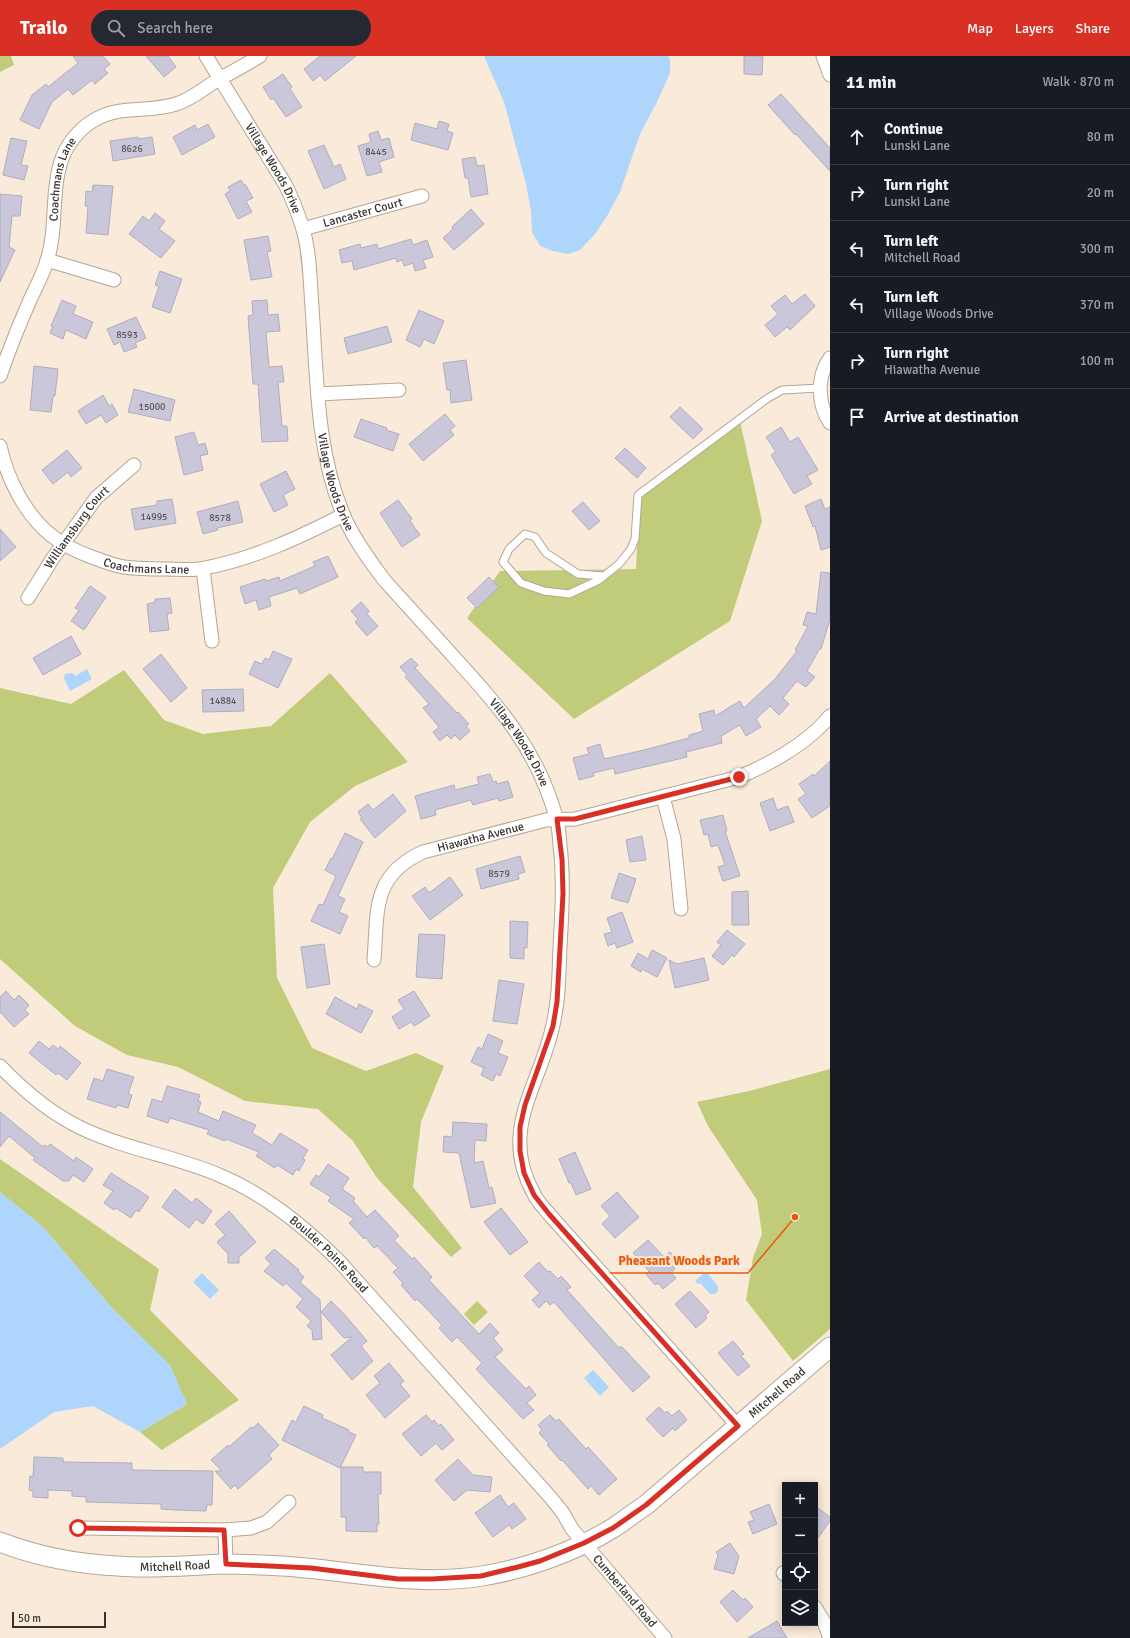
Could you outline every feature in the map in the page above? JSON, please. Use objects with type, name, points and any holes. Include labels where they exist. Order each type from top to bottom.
[{"type":"main road","name":"Mitchell Road","points":[[0,1542],[13,1547],[81,1563],[119,1566],[172,1567],[226,1564],[311,1568],[398,1579],[432,1579],[481,1576],[540,1561],[584,1543],[613,1528],[646,1505],[830,1346]]},
{"type":"street","name":"Village Woods Drive","points":[[206,56],[285,184],[303,230],[310,272],[322,436],[328,465],[343,515],[369,560],[385,581],[494,700],[516,730],[536,763],[557,819],[562,859],[563,894],[557,1002],[553,1026],[525,1105],[520,1127],[520,1151],[524,1173],[534,1195],[549,1214],[738,1426]]},
{"type":"street","name":"Coachmans Lane","points":[[0,376],[8,351],[47,260],[55,211],[57,175],[63,155],[75,136],[90,122],[107,113],[126,109],[161,108],[177,104],[190,98],[220,78],[234,72],[260,56]]},
{"type":"street","points":[[823,56],[830,75]]},
{"type":"street","name":"Lancaster Court","points":[[303,230],[422,196]]},
{"type":"street","points":[[47,260],[114,280]]},
{"type":"street","points":[[830,358],[823,374],[820,388],[821,403],[830,423]]},
{"type":"street","points":[[318,394],[399,390]]},
{"type":"street","name":"Coachmans Lane","points":[[0,446],[4,464],[16,490],[32,515],[52,536],[74,550],[122,567],[148,569],[203,569],[261,553],[286,543],[343,515]]},
{"type":"street","name":"Williamsburg Court","points":[[28,598],[96,498],[134,465]]},
{"type":"street","points":[[203,569],[212,641]]},
{"type":"street","name":"Hiawatha Avenue","points":[[374,960],[380,898],[386,881],[408,858],[423,852],[546,820],[575,819],[726,780],[758,769],[783,755],[801,742],[830,716]]},
{"type":"street","points":[[663,797],[674,839],[681,909]]},
{"type":"street","name":"Boulder Pointe Road","points":[[0,1066],[25,1091],[52,1112],[81,1128],[220,1175],[253,1192],[284,1212],[313,1235],[339,1261],[551,1498],[563,1513],[572,1529],[584,1543]]},
{"type":"street","points":[[78,1528],[224,1530],[251,1528],[267,1522],[289,1502]]},
{"type":"street","points":[[224,1530],[226,1564]]},
{"type":"street","name":"Cumberland Road","points":[[584,1543],[665,1638]]},
{"type":"street","points":[[818,1612],[824,1622],[830,1638]]},
{"type":"lane","points":[[603,576],[578,574],[546,553],[535,537],[525,534],[509,549],[503,562],[521,582],[544,591],[569,594],[603,576],[619,564],[631,549],[635,539],[638,495],[768,398],[782,390],[820,388]]},
{"type":"green space","points":[[0,56],[11,56],[14,65],[0,72]]},
{"type":"green space","points":[[740,421],[762,521],[730,621],[574,719],[467,618],[500,571],[636,569],[640,497]]},
{"type":"green space","points":[[124,670],[164,720],[203,734],[271,726],[330,673],[408,762],[355,786],[310,822],[273,888],[277,978],[312,1048],[366,1071],[416,1053],[444,1066],[421,1122],[413,1187],[462,1248],[451,1257],[377,1178],[353,1141],[318,1109],[245,1101],[178,1067],[127,1055],[75,1026],[0,959],[0,688],[71,704]]},
{"type":"green space","points":[[830,1069],[830,1329],[793,1361],[746,1300],[753,1258],[762,1234],[757,1200],[708,1126],[697,1102],[749,1091]]},
{"type":"green space","points":[[0,1159],[159,1269],[150,1310],[239,1400],[162,1450],[140,1432],[187,1404],[170,1366],[111,1307],[43,1227],[0,1192]]},
{"type":"green space","points":[[477,1301],[488,1312],[474,1325],[464,1314]]},
{"type":"water","points":[[484,56],[668,56],[670,58],[670,73],[640,134],[620,192],[595,234],[580,250],[568,254],[553,251],[540,246],[532,232],[531,211],[526,184],[504,102]]},
{"type":"water","points":[[87,669],[92,679],[70,691],[64,678],[65,674],[73,673],[75,676]]},
{"type":"water","points":[[0,1192],[43,1227],[111,1307],[170,1365],[187,1404],[140,1432],[93,1406],[54,1412],[0,1449]]},
{"type":"water","points":[[202,1273],[219,1290],[210,1299],[193,1282]]},
{"type":"water","points":[[703,1274],[708,1274],[718,1286],[718,1291],[715,1294],[710,1294],[700,1283],[698,1284],[695,1281]]},
{"type":"water","points":[[593,1370],[609,1387],[600,1396],[584,1378]]},
{"type":"building","points":[[73,56],[103,56],[110,64],[104,69],[108,73],[95,84],[92,80],[73,95],[68,89],[52,102],[39,129],[20,120],[32,95],[46,84],[48,87],[78,63]]},
{"type":"building","points":[[146,56],[168,56],[176,67],[164,77]]},
{"type":"building","points":[[320,56],[356,56],[325,81],[320,75],[313,81],[304,69]]},
{"type":"building","points":[[744,56],[763,56],[762,75],[744,74]]},
{"type":"building","points":[[283,74],[292,87],[290,89],[302,107],[286,117],[273,98],[271,100],[263,87]]},
{"type":"building","points":[[781,94],[830,148],[830,171],[768,105]]},
{"type":"building","points":[[439,121],[449,124],[447,131],[453,133],[448,150],[411,140],[415,123],[437,129]]},
{"type":"building","points":[[208,124],[215,137],[182,155],[173,137],[195,125],[197,130]]},
{"type":"building","points":[[378,131],[381,140],[389,138],[394,157],[379,162],[382,172],[367,176],[358,146],[371,142],[369,134]]},
{"type":"building","points":[[138,137],[138,139],[152,137],[155,154],[113,161],[110,141]]},
{"type":"building","points":[[11,138],[27,141],[21,165],[28,166],[24,180],[3,175]]},
{"type":"building","points":[[324,145],[334,167],[340,164],[346,179],[324,189],[308,151]]},
{"type":"building","points":[[475,157],[477,166],[484,165],[488,194],[471,197],[468,178],[465,178],[462,159]]},
{"type":"building","points":[[241,180],[253,198],[246,201],[252,212],[238,219],[225,194],[230,191],[228,187]]},
{"type":"building","points":[[93,185],[113,186],[108,235],[86,233],[88,206],[85,206],[86,191],[92,192]]},
{"type":"building","points":[[0,194],[22,196],[20,216],[12,216],[9,247],[15,250],[0,282]]},
{"type":"building","points":[[471,209],[484,224],[454,250],[443,238]]},
{"type":"building","points":[[155,213],[165,221],[159,229],[175,241],[161,258],[129,234],[143,216],[149,221]]},
{"type":"building","points":[[268,236],[271,251],[267,252],[272,277],[251,280],[244,240]]},
{"type":"building","points":[[411,239],[413,245],[427,240],[433,257],[423,260],[426,268],[415,271],[413,263],[404,266],[402,260],[397,262],[396,258],[354,270],[352,261],[342,263],[339,250],[360,244],[361,248],[377,244],[378,249]]},
{"type":"building","points":[[160,271],[182,279],[170,313],[152,307],[159,286],[155,285]]},
{"type":"building","points":[[805,294],[815,306],[790,330],[787,327],[775,337],[765,325],[778,314],[771,306],[785,295],[792,304]]},
{"type":"building","points":[[62,300],[76,306],[73,314],[93,322],[86,339],[66,330],[63,339],[50,333],[53,326],[51,326]]},
{"type":"building","points":[[267,300],[268,315],[278,314],[280,331],[266,332],[269,367],[282,366],[284,382],[278,382],[282,426],[287,426],[288,441],[262,442],[258,384],[253,384],[248,316],[253,315],[252,301]]},
{"type":"building","points":[[419,310],[444,321],[434,344],[424,339],[420,347],[406,340]]},
{"type":"building","points":[[136,317],[146,338],[135,343],[137,347],[124,352],[120,342],[114,345],[107,329]]},
{"type":"building","points":[[387,326],[392,342],[348,354],[344,338]]},
{"type":"building","points":[[466,360],[472,400],[451,403],[450,390],[447,390],[443,363]]},
{"type":"building","points":[[34,366],[58,369],[55,396],[53,396],[51,412],[30,410]]},
{"type":"building","points":[[134,389],[175,400],[170,421],[128,412]]},
{"type":"building","points":[[103,395],[109,406],[112,404],[118,415],[106,423],[101,415],[86,424],[78,411]]},
{"type":"building","points":[[680,407],[703,429],[693,439],[670,417]]},
{"type":"building","points":[[445,414],[455,426],[450,430],[454,435],[423,461],[409,444]]},
{"type":"building","points":[[361,419],[399,434],[393,451],[354,437]]},
{"type":"building","points":[[781,427],[790,442],[798,437],[818,470],[807,476],[812,484],[794,494],[771,455],[776,452],[766,437]]},
{"type":"building","points":[[194,432],[198,445],[205,443],[208,454],[200,456],[203,470],[184,475],[175,437]]},
{"type":"building","points":[[625,448],[646,468],[637,478],[615,458]]},
{"type":"building","points":[[67,450],[82,468],[71,477],[68,472],[53,484],[42,470]]},
{"type":"building","points":[[286,471],[295,489],[283,495],[288,505],[274,512],[260,484]]},
{"type":"building","points":[[172,499],[176,523],[135,530],[131,509],[157,505],[157,501]]},
{"type":"building","points":[[821,499],[825,509],[830,507],[830,547],[821,550],[815,526],[813,527],[805,506]]},
{"type":"building","points":[[398,500],[412,519],[410,521],[420,535],[402,547],[380,513]]},
{"type":"building","points":[[238,501],[243,522],[217,528],[218,530],[203,534],[197,512]]},
{"type":"building","points":[[583,502],[600,521],[589,530],[572,511]]},
{"type":"building","points":[[0,529],[16,547],[0,561]]},
{"type":"building","points":[[328,556],[338,577],[300,594],[297,588],[269,597],[271,606],[259,610],[256,600],[245,604],[240,587],[265,579],[266,581],[279,577],[280,581],[315,566],[313,562]]},
{"type":"building","points":[[821,572],[830,573],[830,619],[821,649],[820,648],[807,671],[815,677],[806,687],[797,681],[783,698],[789,704],[779,715],[770,706],[756,719],[761,727],[746,736],[740,725],[721,736],[722,743],[686,752],[687,757],[615,774],[614,768],[593,773],[594,776],[579,780],[573,758],[589,754],[587,748],[600,744],[604,759],[644,750],[689,738],[689,735],[703,731],[699,714],[714,710],[715,716],[740,701],[744,708],[775,679],[797,651],[795,650],[808,626],[803,625],[807,612],[816,614]]},
{"type":"building","points":[[489,577],[499,587],[477,608],[467,598]]},
{"type":"building","points":[[90,586],[106,597],[84,630],[71,621],[79,610],[75,608]]},
{"type":"building","points":[[170,598],[172,613],[167,614],[169,630],[150,632],[147,604],[155,602],[155,599]]},
{"type":"building","points":[[361,602],[369,611],[367,614],[378,626],[367,636],[355,622],[358,619],[351,611]]},
{"type":"building","points":[[71,636],[81,654],[43,675],[33,658]]},
{"type":"building","points":[[273,651],[292,659],[278,688],[249,674],[255,661],[262,664],[265,658],[269,660]]},
{"type":"building","points":[[161,654],[187,688],[171,702],[143,669]]},
{"type":"building","points":[[411,658],[418,665],[415,668],[469,724],[466,726],[470,731],[460,740],[455,735],[451,739],[447,735],[440,741],[433,732],[439,727],[423,708],[429,704],[405,677],[407,675],[400,667]]},
{"type":"building","points":[[243,689],[244,711],[203,712],[202,690]]},
{"type":"building","points":[[830,761],[830,806],[812,818],[798,799],[806,794],[799,784],[813,774],[814,776]]},
{"type":"building","points":[[490,774],[493,782],[496,781],[497,784],[508,781],[513,797],[499,801],[498,798],[473,805],[471,800],[435,810],[436,815],[421,819],[415,796],[454,785],[455,790],[479,784],[477,777]]},
{"type":"building","points":[[393,794],[406,811],[375,838],[360,819],[362,818],[358,812],[368,804],[373,810]]},
{"type":"building","points":[[773,798],[777,810],[788,806],[794,822],[770,831],[760,803]]},
{"type":"building","points":[[723,815],[727,831],[725,831],[740,876],[723,881],[718,867],[725,865],[718,845],[711,847],[708,834],[704,835],[700,820]]},
{"type":"building","points":[[345,833],[363,842],[338,896],[345,899],[339,912],[348,916],[340,934],[311,921],[319,904],[323,905],[336,876],[325,870]]},
{"type":"building","points":[[642,836],[646,860],[630,862],[626,840]]},
{"type":"building","points":[[520,856],[525,872],[518,874],[519,879],[481,889],[476,869]]},
{"type":"building","points":[[619,873],[636,879],[628,903],[611,898]]},
{"type":"building","points":[[450,877],[463,895],[430,920],[412,896],[425,887],[429,893]]},
{"type":"building","points":[[748,891],[749,925],[732,925],[732,892]]},
{"type":"building","points":[[622,912],[633,942],[617,948],[615,943],[608,946],[604,934],[612,932],[607,918]]},
{"type":"building","points":[[510,921],[528,922],[527,948],[524,947],[524,959],[510,958]]},
{"type":"building","points":[[727,930],[745,944],[734,957],[732,955],[723,965],[712,956],[721,945],[717,942]]},
{"type":"building","points":[[419,934],[445,935],[442,979],[416,977]]},
{"type":"building","points":[[324,944],[330,984],[307,988],[301,947]]},
{"type":"building","points":[[652,950],[667,958],[657,977],[642,969],[641,972],[631,966],[638,953],[648,959]]},
{"type":"building","points":[[704,958],[709,980],[675,988],[669,960],[677,964]]},
{"type":"building","points":[[499,980],[524,984],[517,1024],[493,1021]]},
{"type":"building","points":[[6,991],[14,1000],[19,995],[29,1005],[25,1010],[29,1014],[14,1027],[0,1012],[0,997]]},
{"type":"building","points":[[414,991],[430,1016],[414,1026],[411,1022],[399,1029],[392,1017],[404,1009],[398,1000]]},
{"type":"building","points":[[335,997],[357,1009],[359,1004],[373,1011],[361,1033],[326,1014]]},
{"type":"building","points":[[488,1034],[503,1041],[498,1053],[508,1057],[500,1076],[496,1074],[493,1081],[481,1075],[484,1068],[471,1062],[478,1047],[482,1049]]},
{"type":"building","points":[[39,1041],[49,1049],[53,1045],[58,1049],[60,1046],[81,1063],[67,1080],[58,1073],[56,1075],[29,1053]]},
{"type":"building","points":[[107,1069],[134,1077],[128,1094],[132,1095],[128,1108],[117,1105],[116,1108],[87,1099],[94,1078],[103,1081]]},
{"type":"building","points":[[167,1086],[200,1095],[198,1101],[201,1102],[198,1112],[219,1121],[223,1111],[256,1125],[252,1133],[272,1145],[280,1133],[308,1150],[303,1158],[305,1160],[299,1171],[296,1169],[293,1175],[277,1165],[275,1168],[256,1156],[259,1152],[226,1139],[225,1141],[207,1134],[209,1130],[170,1118],[168,1123],[147,1116],[152,1099],[162,1102]]},
{"type":"building","points":[[0,1112],[43,1147],[44,1145],[48,1147],[50,1144],[74,1161],[76,1157],[93,1169],[84,1182],[73,1175],[69,1181],[63,1181],[33,1160],[35,1158],[9,1136],[0,1147]]},
{"type":"building","points":[[453,1122],[487,1124],[486,1141],[475,1140],[474,1163],[483,1161],[489,1188],[492,1187],[496,1203],[471,1208],[459,1153],[443,1152],[444,1136],[452,1137]]},
{"type":"building","points":[[575,1152],[591,1189],[576,1195],[571,1183],[569,1183],[559,1159]]},
{"type":"building","points":[[328,1164],[349,1178],[342,1189],[355,1198],[353,1201],[367,1217],[375,1210],[399,1236],[394,1240],[412,1259],[414,1257],[432,1277],[429,1280],[479,1334],[490,1323],[499,1333],[493,1338],[503,1350],[495,1357],[526,1389],[529,1386],[536,1395],[527,1403],[534,1410],[523,1419],[476,1369],[482,1363],[457,1337],[452,1342],[439,1328],[442,1325],[417,1299],[415,1301],[401,1285],[403,1283],[393,1272],[398,1268],[377,1246],[374,1248],[365,1237],[364,1239],[349,1223],[354,1219],[328,1201],[331,1197],[310,1184],[316,1175],[319,1177]]},
{"type":"building","points":[[111,1173],[149,1197],[139,1212],[136,1210],[131,1218],[116,1208],[114,1210],[104,1203],[113,1191],[103,1185]]},
{"type":"building","points":[[175,1189],[192,1203],[196,1198],[212,1211],[203,1224],[196,1219],[189,1228],[162,1207]]},
{"type":"building","points":[[617,1192],[639,1217],[615,1238],[602,1224],[610,1216],[601,1206]]},
{"type":"building","points":[[501,1208],[528,1242],[510,1255],[484,1222]]},
{"type":"building","points":[[229,1211],[256,1242],[239,1257],[239,1263],[228,1263],[228,1254],[217,1242],[225,1235],[215,1224]]},
{"type":"building","points":[[648,1240],[664,1257],[670,1252],[676,1259],[671,1264],[675,1269],[671,1273],[676,1278],[663,1289],[658,1283],[655,1285],[646,1274],[649,1271],[633,1253]]},
{"type":"building","points":[[274,1249],[299,1270],[298,1271],[304,1277],[300,1282],[320,1300],[322,1339],[313,1340],[312,1330],[307,1326],[311,1321],[296,1307],[303,1299],[286,1283],[283,1286],[264,1271],[271,1264],[265,1258]]},
{"type":"building","points":[[539,1262],[548,1272],[550,1271],[558,1279],[561,1276],[571,1287],[567,1290],[619,1348],[621,1346],[650,1377],[633,1392],[554,1302],[550,1305],[546,1301],[539,1308],[532,1300],[540,1293],[524,1276]]},
{"type":"building","points":[[690,1291],[709,1312],[705,1316],[707,1318],[696,1328],[675,1304]]},
{"type":"building","points":[[331,1301],[367,1341],[361,1346],[373,1361],[352,1380],[331,1355],[352,1337],[344,1338],[321,1312]]},
{"type":"building","points":[[733,1341],[744,1354],[741,1356],[750,1366],[738,1376],[718,1353]]},
{"type":"building","points":[[389,1363],[404,1381],[400,1384],[410,1396],[385,1418],[366,1395],[380,1383],[374,1376]]},
{"type":"building","points":[[304,1406],[323,1415],[322,1418],[349,1430],[349,1432],[356,1435],[340,1468],[282,1440],[292,1420],[296,1422]]},
{"type":"building","points":[[659,1407],[665,1413],[667,1411],[672,1416],[679,1410],[687,1420],[675,1431],[673,1428],[663,1437],[646,1419]]},
{"type":"building","points":[[426,1415],[432,1422],[434,1420],[439,1426],[441,1424],[454,1440],[442,1450],[436,1443],[421,1456],[402,1434]]},
{"type":"building","points":[[550,1415],[556,1421],[559,1419],[586,1449],[588,1447],[617,1479],[599,1495],[591,1486],[588,1489],[547,1445],[549,1444],[539,1433],[542,1430],[538,1425]]},
{"type":"building","points":[[258,1423],[279,1445],[269,1455],[272,1459],[238,1489],[235,1485],[231,1489],[215,1471],[222,1471],[211,1460],[228,1445],[229,1447],[251,1427],[253,1428]]},
{"type":"building","points":[[34,1457],[63,1458],[63,1462],[132,1463],[132,1470],[213,1471],[212,1505],[207,1505],[206,1511],[161,1509],[161,1504],[86,1502],[86,1497],[72,1496],[72,1491],[48,1490],[48,1498],[33,1497],[33,1491],[29,1490],[30,1476],[33,1477]]},
{"type":"building","points":[[458,1459],[473,1475],[492,1477],[490,1492],[467,1490],[454,1501],[435,1480]]},
{"type":"building","points":[[341,1467],[363,1467],[363,1472],[381,1472],[381,1494],[378,1494],[379,1524],[377,1524],[377,1532],[346,1531],[346,1517],[341,1517]]},
{"type":"building","points":[[500,1495],[508,1507],[514,1503],[526,1519],[512,1529],[509,1525],[493,1537],[475,1513]]},
{"type":"building","points":[[769,1504],[777,1524],[753,1534],[748,1522],[754,1520],[750,1512]]},
{"type":"building","points":[[818,1508],[830,1517],[830,1521],[818,1538]]},
{"type":"building","points":[[730,1543],[739,1556],[734,1574],[714,1569],[718,1555],[716,1552]]},
{"type":"building","points":[[733,1590],[743,1600],[745,1598],[753,1607],[737,1622],[720,1602]]},
{"type":"building","points":[[777,1621],[787,1638],[748,1638]]},
{"type":"place","name":"Pheasant Woods Park","points":[[795,1217]]},
{"type":"route","points":[[78,1528],[224,1530],[226,1564],[311,1568],[398,1579],[432,1579],[481,1576],[540,1561],[584,1543],[613,1528],[646,1505],[738,1426],[549,1214],[534,1195],[524,1173],[520,1151],[520,1127],[525,1105],[553,1026],[557,1002],[563,894],[562,859],[557,819],[575,819],[739,777]]}]
